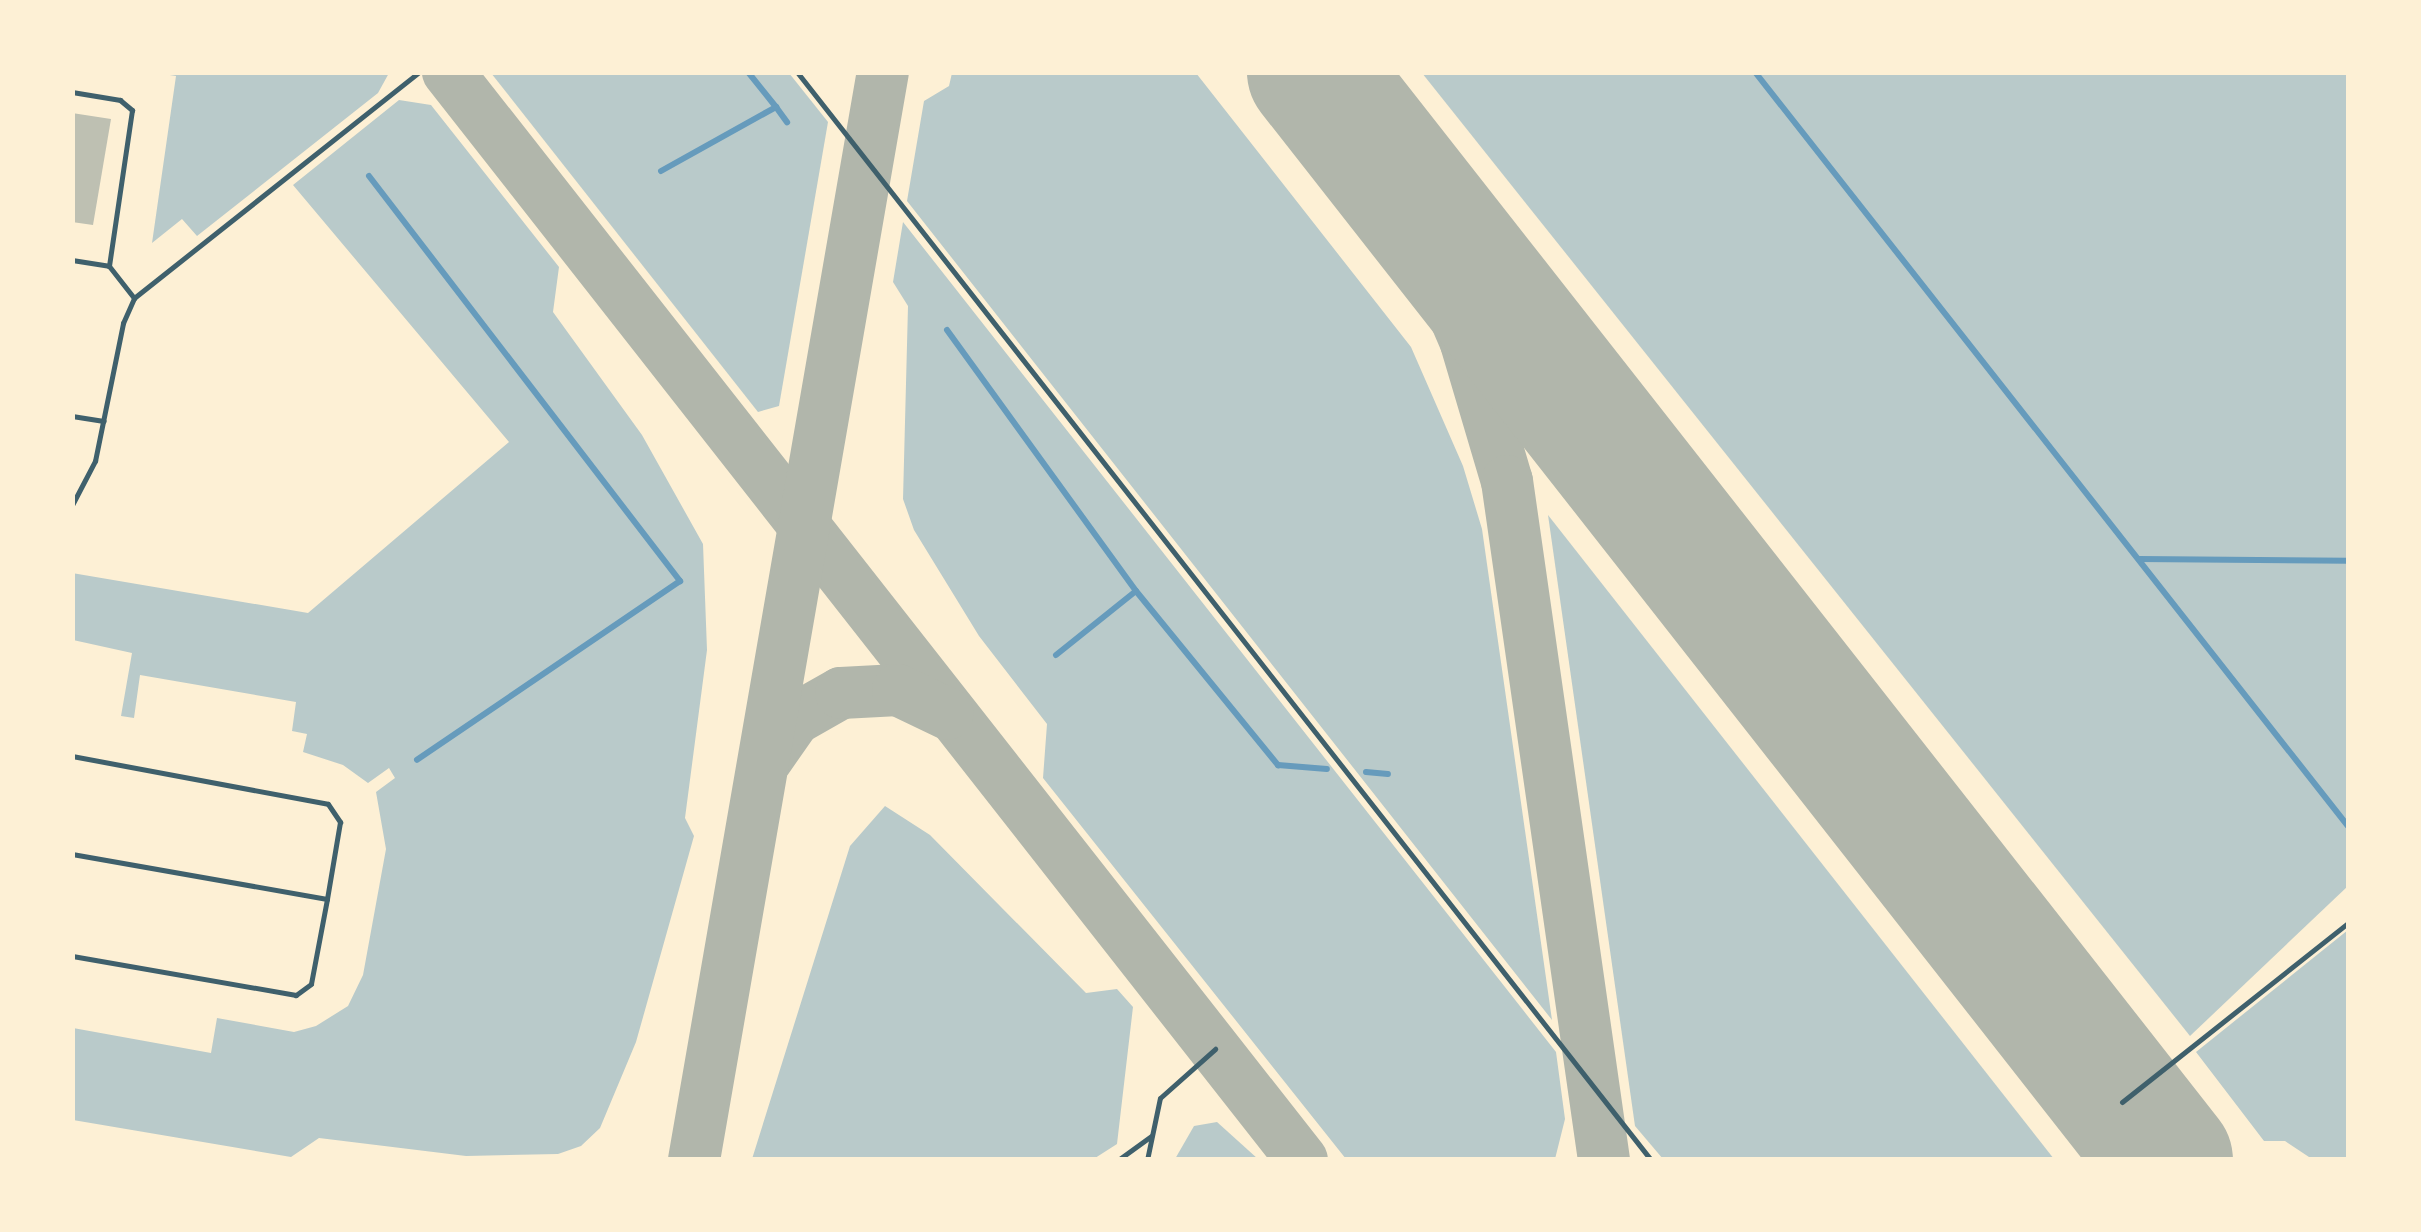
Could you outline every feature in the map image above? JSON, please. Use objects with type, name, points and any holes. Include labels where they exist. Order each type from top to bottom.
[{"type":"lane","points":[[72,505],[91,476],[123,323],[134,298],[419,72]]},
{"type":"lane","points":[[797,72],[1651,1160]]},
{"type":"lane","points":[[72,92],[120,100],[132,110],[109,266]]},
{"type":"lane","points":[[72,260],[109,266],[134,298]]},
{"type":"lane","points":[[72,416],[104,422]]},
{"type":"lane","points":[[72,756],[328,804],[340,822],[313,979],[302,993],[72,956]]},
{"type":"lane","points":[[72,854],[327,899]]},
{"type":"lane","points":[[2122,1102],[2348,923]]},
{"type":"lane","points":[[1147,1160],[1160,1098],[1215,1049]]},
{"type":"lane","points":[[1118,1160],[1151,1136]]},
{"type":"shaded area","points":[[157,73],[389,73],[378,93],[197,236],[182,219],[152,243],[176,76]]},
{"type":"shaded area","points":[[491,73],[789,73],[828,122],[779,406],[758,412]]},
{"type":"shaded area","points":[[952,73],[1196,73],[1411,347],[1463,466],[1482,529],[1552,1020],[907,201],[924,101],[949,86]]},
{"type":"shaded area","points":[[1422,73],[2348,73],[2348,886],[2190,1036]]},
{"type":"shaded area","points":[[399,100],[431,105],[559,267],[553,312],[642,435],[703,544],[707,650],[685,818],[694,836],[636,1042],[600,1128],[581,1146],[558,1154],[466,1156],[319,1138],[291,1157],[73,1120],[73,1028],[211,1053],[217,1018],[294,1032],[316,1026],[348,1006],[363,975],[386,849],[376,792],[395,778],[389,768],[368,783],[343,765],[303,752],[307,734],[292,731],[296,702],[140,675],[134,718],[121,716],[132,653],[73,640],[72,573],[308,613],[509,442],[293,185]]},
{"type":"shaded area","points":[[903,222],[1556,1052],[1565,1119],[1555,1159],[1346,1159],[1043,778],[1047,724],[979,636],[914,530],[903,499],[908,306],[893,282]]},
{"type":"shaded area","points":[[1548,515],[2054,1159],[1663,1159],[1635,1126]]},
{"type":"shaded area","points":[[885,806],[930,835],[1086,993],[1117,989],[1133,1007],[1117,1144],[1092,1160],[752,1159],[850,846]]},
{"type":"shaded area","points":[[2348,930],[2348,1159],[2312,1159],[2285,1141],[2264,1141],[2196,1052]]},
{"type":"shaded area","points":[[1217,1122],[1258,1159],[1175,1159],[1194,1126]]},
{"type":"building","points":[[72,113],[111,119],[93,225],[72,222]]},
{"type":"waterway","points":[[661,171],[776,107],[748,72]]},
{"type":"waterway","points":[[1755,72],[2348,826]]},
{"type":"waterway","points":[[776,107],[787,122]]},
{"type":"waterway","points":[[369,176],[680,581],[417,760]]},
{"type":"waterway","points":[[947,330],[1136,591],[1278,765],[1327,769]]},
{"type":"waterway","points":[[2139,559],[2348,561]]},
{"type":"waterway","points":[[1056,655],[1136,591]]},
{"type":"waterway","points":[[1366,772],[1388,774]]},
{"type":"taxiway","points":[[448,72],[1302,1160]]},
{"type":"taxiway","points":[[694,1160],[883,72]]},
{"type":"taxiway","points":[[1395,177],[1466,343],[1507,481],[1604,1160]]},
{"type":"taxiway","points":[[767,759],[795,719],[841,693],[898,690],[948,714]]},
{"type":"runway","points":[[1313,72],[2167,1160]]}]
